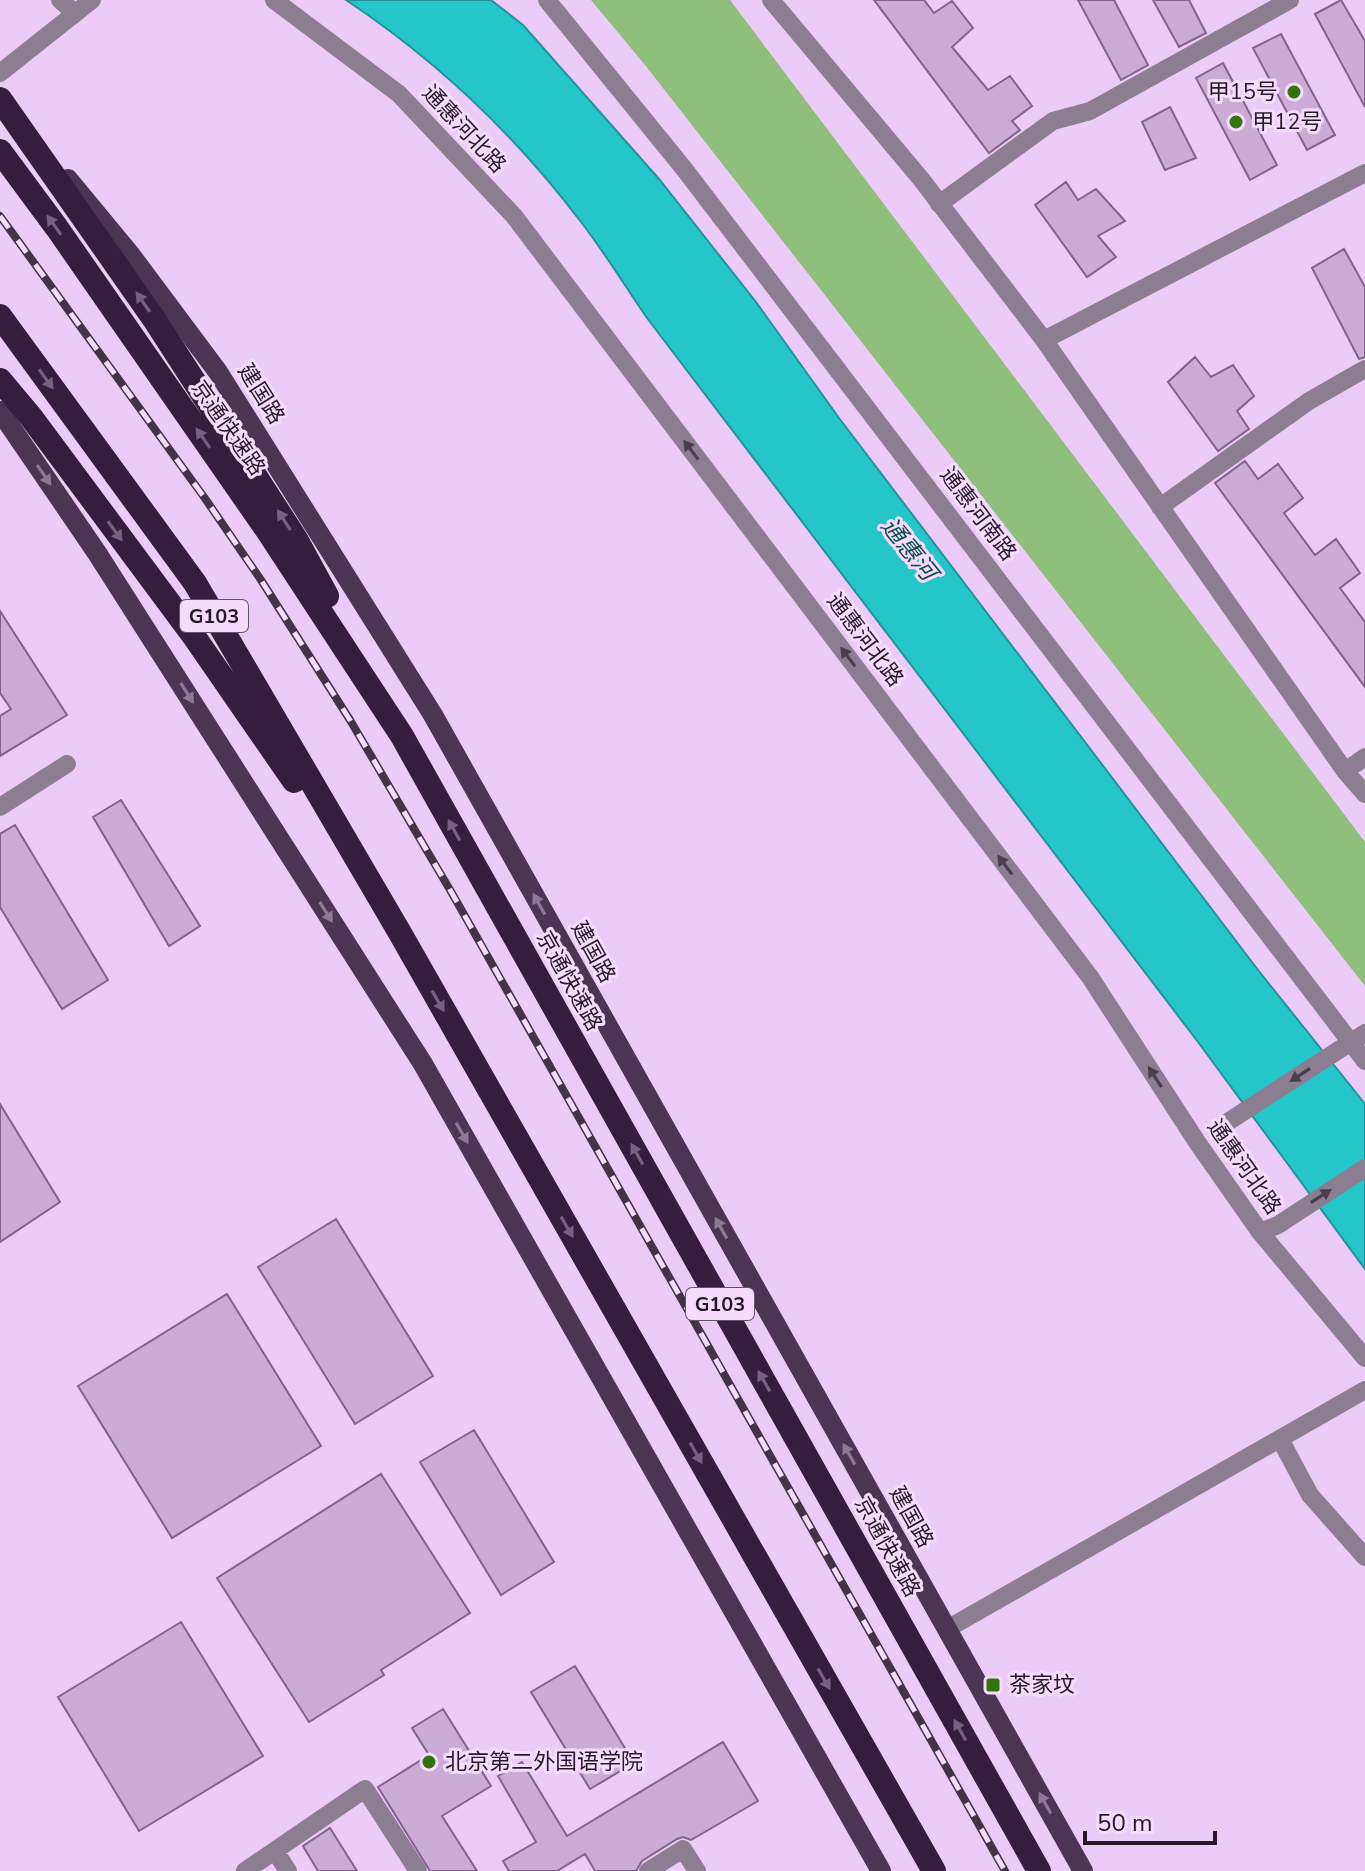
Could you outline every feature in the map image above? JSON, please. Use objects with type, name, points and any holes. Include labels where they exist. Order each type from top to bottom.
[{"type":"highway","points":[[0,98],[154,319],[296,539],[402,736]]},
{"type":"highway","name":"京通快速路","points":[[0,151],[267,530],[402,736],[1039,1871]]},
{"type":"highway","name":"G103","points":[[0,316],[195,583],[400,933],[934,1871]]},
{"type":"highway","points":[[0,380],[193,635],[400,933]]},
{"type":"main road","name":"建国路","points":[[0,98],[130,254],[218,372],[424,701],[1083,1871]]},
{"type":"main road","points":[[0,411],[97,553],[423,1064],[881,1871]]},
{"type":"street","points":[[60,0],[75,13]]},
{"type":"street","points":[[0,73],[92,0]]},
{"type":"street","name":"通惠河北路","points":[[274,0],[399,94],[514,216],[1090,977],[1197,1142],[1260,1232],[1365,1358]]},
{"type":"street","name":"通惠河南路","points":[[547,0],[694,182],[1365,1061]]},
{"type":"street","points":[[771,0],[939,204],[1044,340],[1345,771],[1365,794]]},
{"type":"street","points":[[939,204],[1053,121],[1090,111],[1290,0]]},
{"type":"street","points":[[1044,340],[1365,173]]},
{"type":"street","points":[[1160,507],[1309,401],[1365,369]]},
{"type":"street","points":[[1345,771],[1365,757]]},
{"type":"street","points":[[0,807],[67,764]]},
{"type":"street","points":[[1197,1142],[1365,1033]]},
{"type":"street","points":[[1260,1232],[1278,1225],[1365,1168]]},
{"type":"street","points":[[947,1629],[1365,1390]]},
{"type":"street","points":[[1280,1439],[1310,1495],[1365,1557]]},
{"type":"street","points":[[245,1871],[365,1789],[418,1871]]},
{"type":"street","points":[[649,1870],[683,1849],[697,1871]]},
{"type":"street","points":[[275,1851],[288,1871]]},
{"type":"shaded area","points":[[591,0],[730,0],[1365,842],[1365,986],[645,65]]},
{"type":"water","name":"通惠河","points":[[346,0],[491,0],[523,25],[659,179],[756,302],[839,418],[1258,970],[1365,1104],[1365,1269],[1198,1042],[647,318],[556,190],[473,101],[412,48]]},
{"type":"building","points":[[874,0],[924,0],[934,13],[952,1],[973,28],[952,47],[988,90],[1010,76],[1032,106],[1012,121],[1020,130],[989,153]]},
{"type":"building","points":[[1078,0],[1114,0],[1148,65],[1121,80]]},
{"type":"building","points":[[1153,0],[1189,0],[1206,33],[1179,47]]},
{"type":"building","points":[[1341,0],[1365,41],[1365,107],[1315,14]]},
{"type":"building","name":"甲15号","points":[[1281,34],[1335,135],[1307,150],[1253,48]]},
{"type":"building","name":"甲12号","points":[[1223,63],[1277,165],[1250,180],[1196,78]]},
{"type":"building","points":[[1170,107],[1196,158],[1165,170],[1142,122]]},
{"type":"building","points":[[1066,182],[1078,200],[1096,189],[1125,221],[1098,236],[1116,257],[1087,277],[1035,205]]},
{"type":"building","points":[[1344,249],[1365,287],[1365,357],[1359,359],[1312,268]]},
{"type":"building","points":[[1195,357],[1211,377],[1233,365],[1254,396],[1237,411],[1249,429],[1218,451],[1168,382]]},
{"type":"building","points":[[1245,461],[1258,479],[1278,464],[1303,498],[1284,513],[1315,555],[1336,539],[1360,573],[1340,588],[1365,622],[1365,687],[1215,483]]},
{"type":"building","points":[[0,611],[67,715],[0,756],[0,716],[11,709],[0,693]]},
{"type":"building","points":[[121,800],[200,926],[169,946],[93,817]]},
{"type":"building","points":[[15,825],[108,980],[62,1009],[0,907],[0,834]]},
{"type":"building","points":[[0,1104],[60,1202],[0,1242]]},
{"type":"building","points":[[336,1219],[433,1376],[355,1424],[258,1267]]},
{"type":"building","points":[[227,1294],[321,1446],[172,1538],[78,1386]]},
{"type":"building","points":[[474,1430],[554,1562],[501,1595],[420,1462]]},
{"type":"building","points":[[381,1474],[470,1613],[381,1670],[384,1675],[309,1722],[217,1578]]},
{"type":"building","points":[[181,1622],[263,1756],[139,1831],[58,1697]]},
{"type":"building","points":[[575,1666],[634,1763],[590,1789],[531,1692]]},
{"type":"building","points":[[443,1709],[491,1786],[442,1816],[477,1871],[430,1871],[378,1787],[429,1755],[412,1728]]},
{"type":"building","points":[[723,1742],[758,1801],[691,1840],[683,1837],[677,1839],[642,1861],[636,1871],[595,1871],[585,1854],[557,1871],[509,1871],[503,1861],[536,1842],[498,1776],[522,1762],[567,1836]]},
{"type":"building","points":[[330,1828],[357,1871],[318,1871],[303,1846]]},
{"type":"railway","points":[[0,216],[204,497],[350,720],[453,895],[1005,1871]]},
{"type":"place","name":"甲15号","points":[[1294,92]]},
{"type":"place","name":"甲12号","points":[[1236,122]]},
{"type":"place","name":"茶家坟","points":[[993,1685]]},
{"type":"place","name":"北京第二外国语学院","points":[[429,1762]]}]
